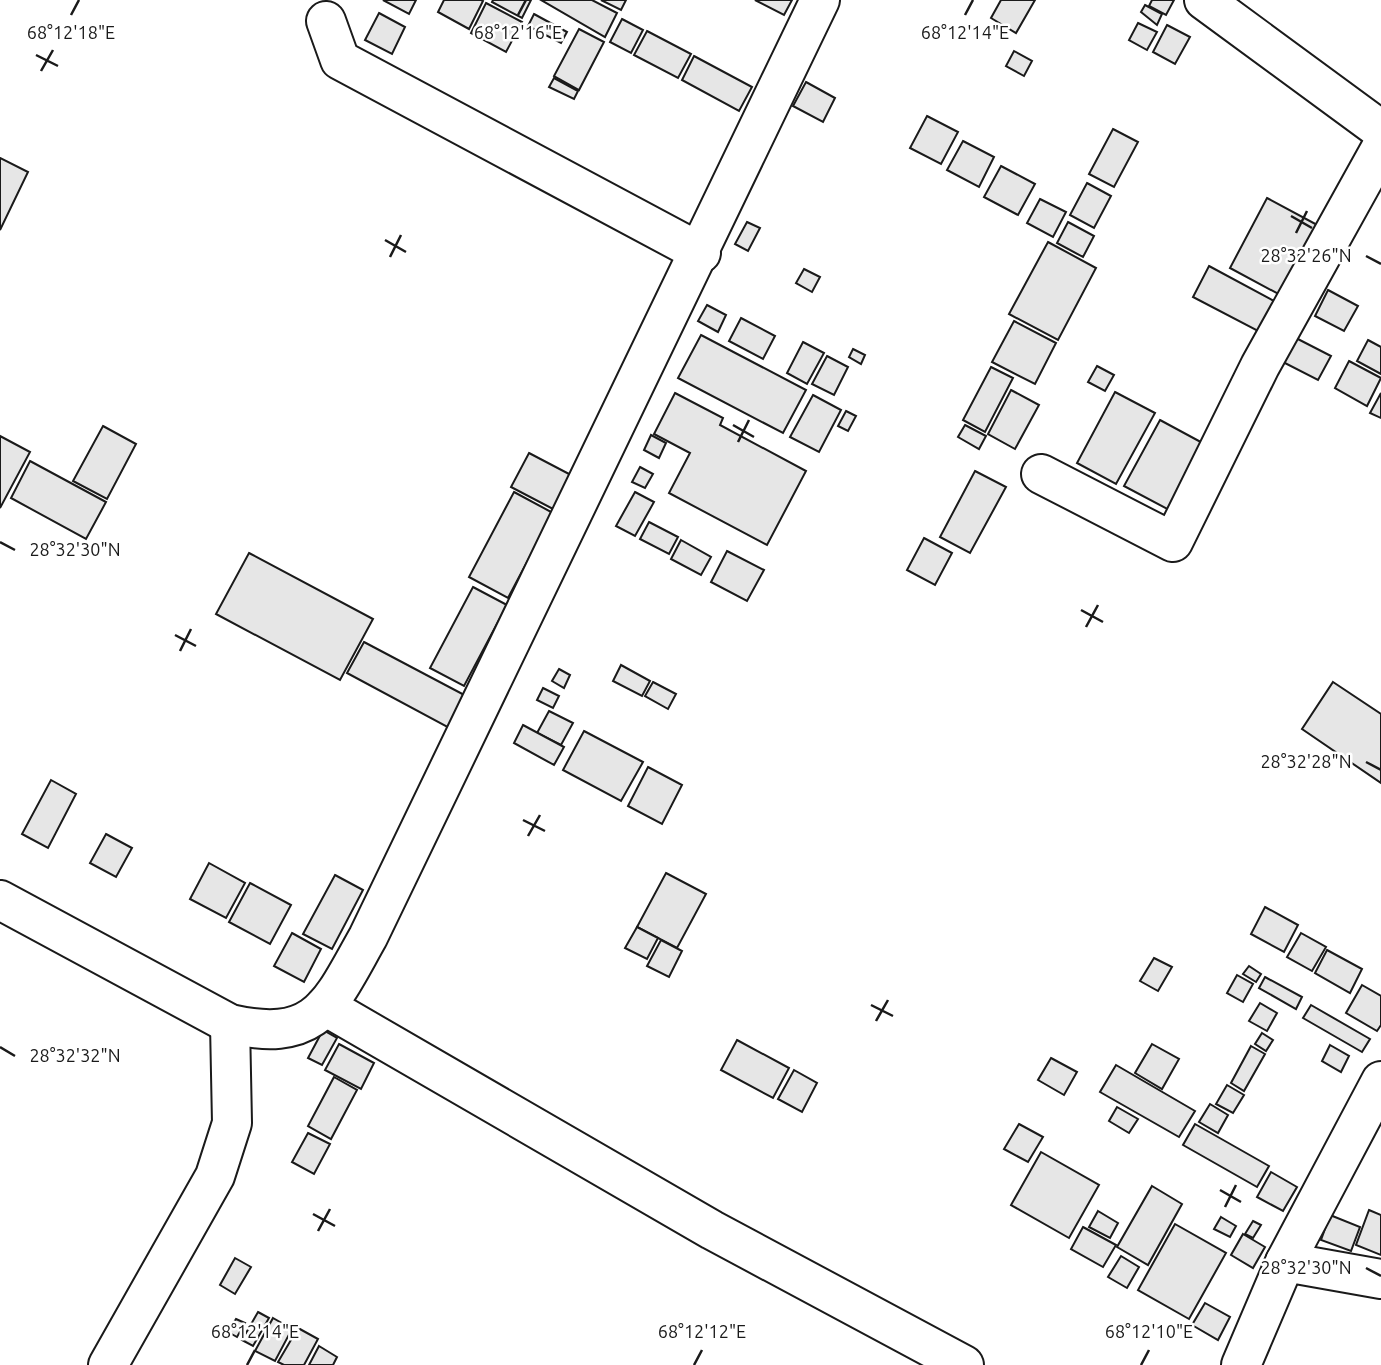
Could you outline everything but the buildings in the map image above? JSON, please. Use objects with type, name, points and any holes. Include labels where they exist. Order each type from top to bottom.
[{"type":"street","points":[[0,901],[230,1024],[263,1032],[301,1026],[325,1006],[368,937],[701,253],[820,0]]},
{"type":"street","points":[[1204,0],[1381,130]]},
{"type":"street","points":[[327,21],[340,60],[701,253]]},
{"type":"street","points":[[1041,474],[1173,542],[1260,366],[1381,148]]},
{"type":"street","points":[[325,1006],[712,1230],[964,1365]]},
{"type":"street","points":[[108,1365],[215,1176],[232,1123],[230,1024]]},
{"type":"street","points":[[1241,1365],[1285,1262],[1381,1081]]},
{"type":"street","points":[[1285,1262],[1381,1279]]}]
